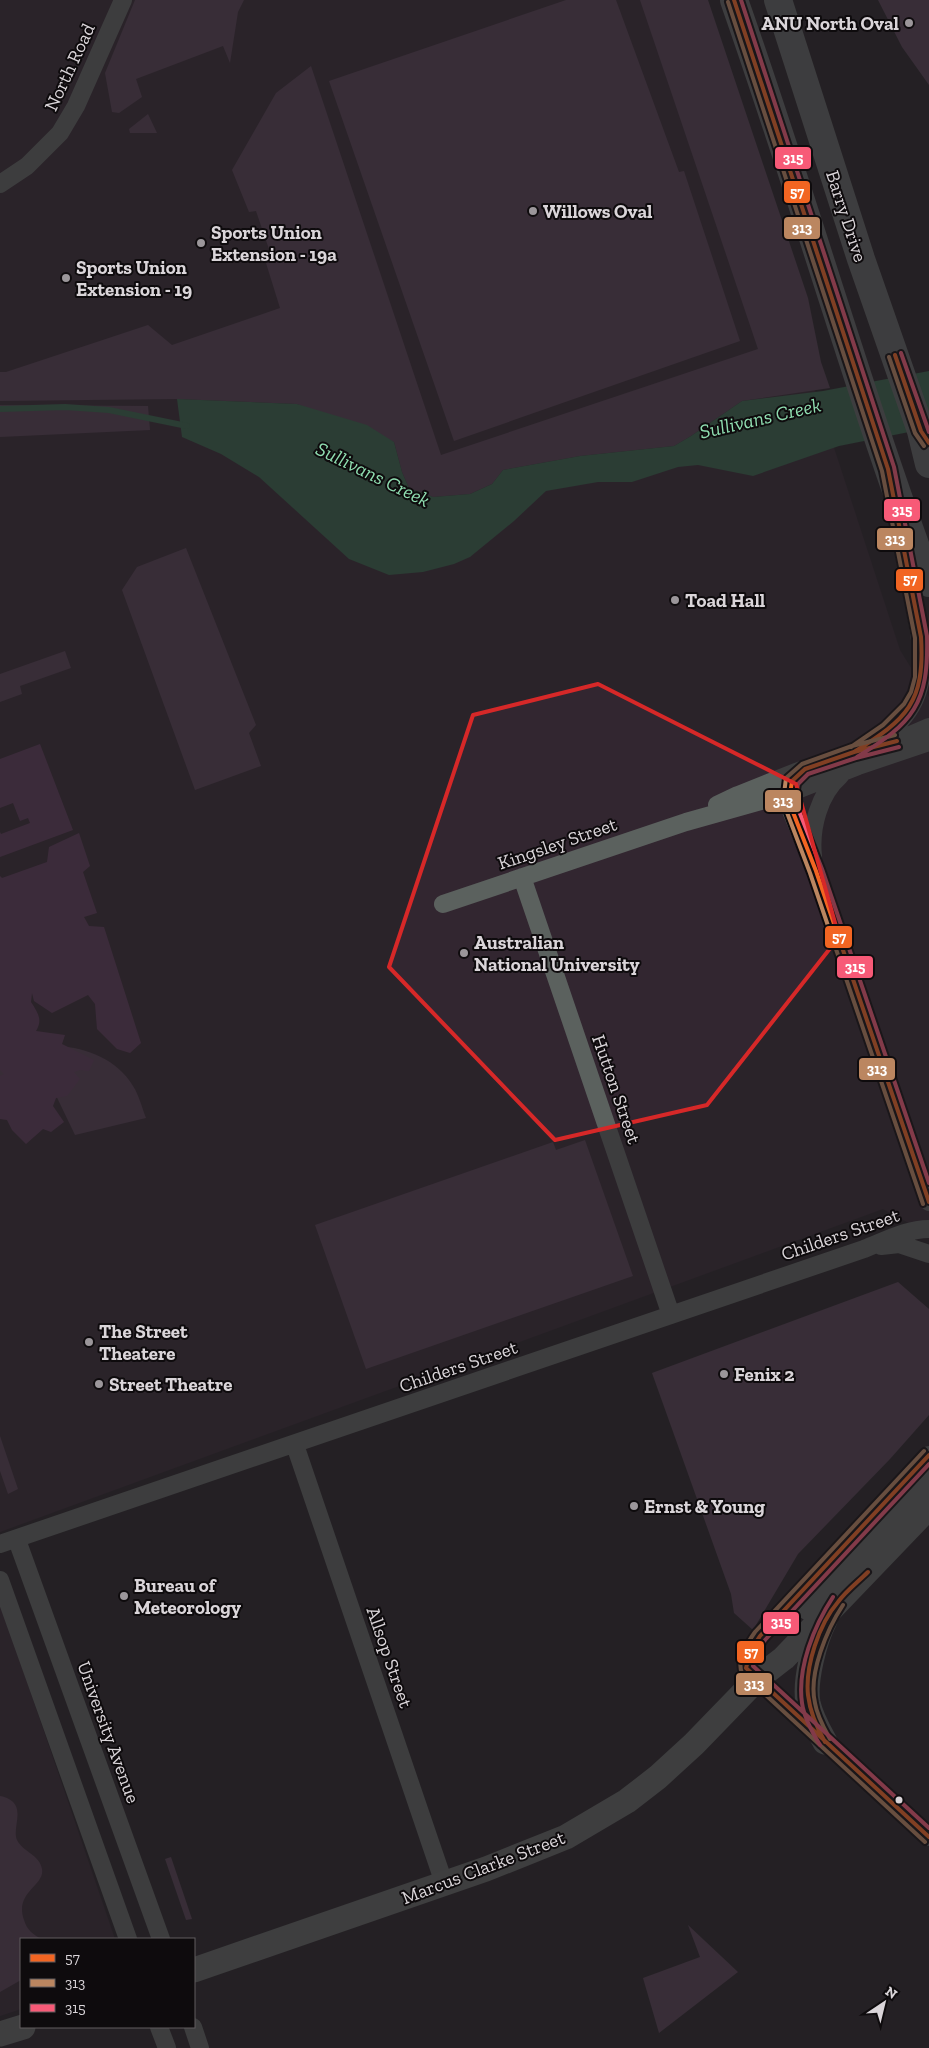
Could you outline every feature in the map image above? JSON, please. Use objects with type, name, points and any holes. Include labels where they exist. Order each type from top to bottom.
[{"type":"main road","name":"Barry Drive","points":[[734,0],[859,383],[929,583]]},
{"type":"main road","name":"Barry Drive","points":[[778,0],[861,259],[925,437],[929,464]]},
{"type":"main road","name":"Barry Drive","points":[[925,437],[929,484]]},
{"type":"street","name":"North Road","points":[[0,184],[27,166],[60,133],[76,106],[123,0]]},
{"type":"street","points":[[816,871],[812,846],[813,833],[824,795],[856,759],[901,720],[914,700],[923,673],[924,659],[921,637],[884,457]]},
{"type":"street","name":"Kingsley Street","points":[[443,904],[686,822],[789,793],[856,759],[929,728]]},
{"type":"street","name":"Kingsley Street","points":[[686,822],[738,795],[814,765],[856,759],[929,742]]},
{"type":"street","name":"Kingsley Street","points":[[789,793],[795,777],[814,765]]},
{"type":"street","points":[[789,793],[790,808],[816,871],[929,1202]]},
{"type":"street","name":"Hutton Street","points":[[522,878],[671,1315]]},
{"type":"street","name":"Childers Street","points":[[0,1544],[17,1540],[294,1445],[864,1249],[902,1234],[920,1229],[929,1229]]},
{"type":"street","points":[[864,1249],[887,1244],[899,1244],[929,1254]]},
{"type":"street","name":"Allsop Street","points":[[294,1445],[444,1883]]},
{"type":"street","points":[[929,1455],[760,1636],[751,1650],[746,1668],[929,1838]]},
{"type":"street","name":"Marcus Clarke Street","points":[[757,1679],[772,1648],[929,1477]]},
{"type":"street","name":"Marcus Clarke Street","points":[[195,1970],[513,1860],[566,1837],[627,1801],[677,1761],[757,1679],[784,1658],[929,1507]]},
{"type":"street","name":"University Avenue","points":[[17,1540],[161,1938]]},
{"type":"street","points":[[0,1580],[128,1938]]},
{"type":"street","points":[[825,1742],[816,1726],[808,1695],[811,1661],[816,1641],[826,1618],[838,1601]]},
{"type":"street","points":[[0,2034],[20,2028]]},
{"type":"street","points":[[159,2028],[167,2048]]},
{"type":"street","points":[[193,2028],[200,2048]]},
{"type":"highlighted area","points":[[598,684],[796,784],[839,937],[707,1105],[555,1140],[389,967],[473,715]]},
{"type":"shaded area","name":"Australian National University","points":[[0,0],[688,0],[900,650],[929,697],[929,1234],[883,1209],[0,1532]]},
{"type":"shaded area","points":[[135,0],[244,0],[238,12],[230,63],[223,46],[136,79],[142,97],[119,113],[112,112],[105,73]]},
{"type":"shaded area","name":"Willows Oval","points":[[566,0],[616,0],[679,172],[684,171],[740,341],[454,441],[329,81]]},
{"type":"shaded area","points":[[640,0],[708,0],[808,298],[821,362],[830,388],[742,401],[674,446],[580,456],[503,470],[492,484],[470,494],[433,497],[409,488],[402,472],[394,442],[297,404],[177,399],[0,401],[0,372],[6,372],[148,325],[172,345],[280,308],[266,263],[273,261],[256,211],[249,212],[232,170],[276,93],[311,66],[441,455],[758,349]]},
{"type":"shaded area","name":"ANU North Oval","points":[[878,0],[929,0],[929,85],[902,47]]},
{"type":"shaded area","points":[[148,114],[157,133],[130,133],[129,129]]},
{"type":"shaded area","points":[[0,405],[148,406],[150,430],[0,437]]},
{"type":"shaded area","points":[[186,548],[256,725],[249,733],[261,766],[195,790],[122,590],[137,567]]},
{"type":"shaded area","points":[[65,651],[71,668],[20,686],[22,694],[0,702],[0,674]]},
{"type":"shaded area","points":[[40,744],[73,830],[0,857],[0,832],[1,834],[30,823],[28,818],[20,821],[13,803],[0,808],[0,759]]},
{"type":"shaded area","points":[[79,833],[90,866],[83,872],[97,913],[84,917],[89,926],[104,927],[141,1043],[130,1053],[117,1049],[97,1029],[95,1004],[88,995],[52,1013],[34,1001],[32,993],[31,1002],[38,1013],[39,1020],[36,1031],[65,1035],[62,1044],[94,1060],[89,1071],[80,1070],[74,1072],[80,1079],[67,1096],[56,1098],[53,1106],[64,1122],[51,1132],[43,1129],[26,1144],[12,1130],[7,1120],[0,1119],[0,1076],[4,1074],[0,1070],[0,876],[2,878],[47,862],[49,847]]},
{"type":"shaded area","points":[[58,1046],[90,1052],[119,1069],[139,1097],[146,1118],[75,1135],[50,1083],[0,1096],[0,1062]]},
{"type":"shaded area","points":[[585,1140],[633,1276],[366,1369],[315,1225],[553,1142],[556,1150]]},
{"type":"shaded area","points":[[898,1282],[929,1309],[929,1415],[890,1459],[798,1554],[753,1630],[734,1613],[731,1594],[652,1373]]},
{"type":"shaded area","points":[[0,1436],[18,1489],[8,1494],[0,1471]]},
{"type":"shaded area","points":[[0,1603],[115,1938],[20,1938],[20,2009],[0,2016]]},
{"type":"shaded area","points":[[0,1796],[9,1799],[17,1809],[17,1840],[41,1864],[42,1875],[26,1896],[22,1910],[25,1924],[33,1934],[40,1938],[20,1938],[20,1981],[0,1992]]},
{"type":"shaded area","points":[[171,1857],[192,1919],[186,1920],[165,1859]]},
{"type":"shaded area","points":[[688,1925],[738,1972],[659,2033],[643,1978],[700,1957]]},
{"type":"water","points":[[929,371],[929,428],[839,446],[753,476],[698,465],[678,467],[632,482],[598,482],[546,491],[514,521],[470,557],[454,564],[423,572],[389,575],[349,559],[259,477],[221,454],[182,437],[177,399],[297,404],[367,425],[394,442],[402,472],[409,488],[433,497],[470,494],[492,484],[503,470],[580,456],[674,446],[742,401],[823,391]]},
{"type":"waterway","name":"Sullivans Creek","points":[[0,409],[65,407],[109,410],[187,426]]},
{"type":"transit line","name":"57","points":[[734,0],[888,469],[921,637],[920,678],[916,694],[909,707],[900,719],[854,752]]},
{"type":"transit line","name":"315","points":[[741,0],[894,467],[927,636],[925,679],[914,709],[892,733],[857,757]]},
{"type":"transit line","name":"313","points":[[728,2],[882,471],[915,638],[915,677],[911,692],[904,704],[883,725],[851,747]]},
{"type":"transit line","name":"315","points":[[901,353],[929,432]]},
{"type":"transit line","name":"57","points":[[895,355],[921,431],[929,443]]},
{"type":"transit line","name":"313","points":[[889,357],[915,433],[924,446]]},
{"type":"transit line","name":"313","points":[[895,735],[852,746],[802,764],[786,778],[783,802],[810,873],[923,1204]]},
{"type":"transit line","name":"57","points":[[897,741],[854,752],[805,769],[792,781],[789,802],[816,871],[929,1202]]},
{"type":"transit line","name":"315","points":[[899,747],[856,758],[808,774],[798,784],[795,801],[822,869],[929,1183]]},
{"type":"transit line","name":"313","points":[[924,1451],[755,1632],[744,1651],[741,1668],[742,1673],[925,1842]]},
{"type":"transit line","name":"57","points":[[929,1455],[760,1636],[751,1650],[746,1668],[929,1837]]},
{"type":"transit line","name":"315","points":[[929,1464],[765,1640],[757,1653],[753,1666],[929,1828]]},
{"type":"transit line","name":"57","points":[[825,1742],[810,1708],[808,1684],[811,1659],[819,1633],[831,1611],[845,1594],[868,1572]]},
{"type":"transit line","name":"315","points":[[820,1745],[803,1709],[802,1676],[808,1648],[819,1621],[833,1597]]},
{"type":"transit line","name":"313","points":[[830,1739],[816,1708],[814,1679],[825,1639],[843,1605]]},
{"type":"place","name":"ANU North Oval","points":[[909,23]]},
{"type":"place","name":"Willows Oval","points":[[533,211]]},
{"type":"place","name":"Sports Union Extension - 19a","points":[[201,243]]},
{"type":"place","name":"Sports Union Extension - 19","points":[[66,278]]},
{"type":"place","name":"Toad Hall","points":[[675,600]]},
{"type":"place","name":"Australian National University","points":[[464,953]]},
{"type":"place","name":"The Street Theatere","points":[[89,1342]]},
{"type":"place","name":"Fenix 2","points":[[724,1374]]},
{"type":"place","name":"Street Theatre","points":[[99,1384]]},
{"type":"place","name":"Ernst & Young","points":[[634,1506]]},
{"type":"place","name":"Bureau of Meteorology","points":[[124,1596]]}]
